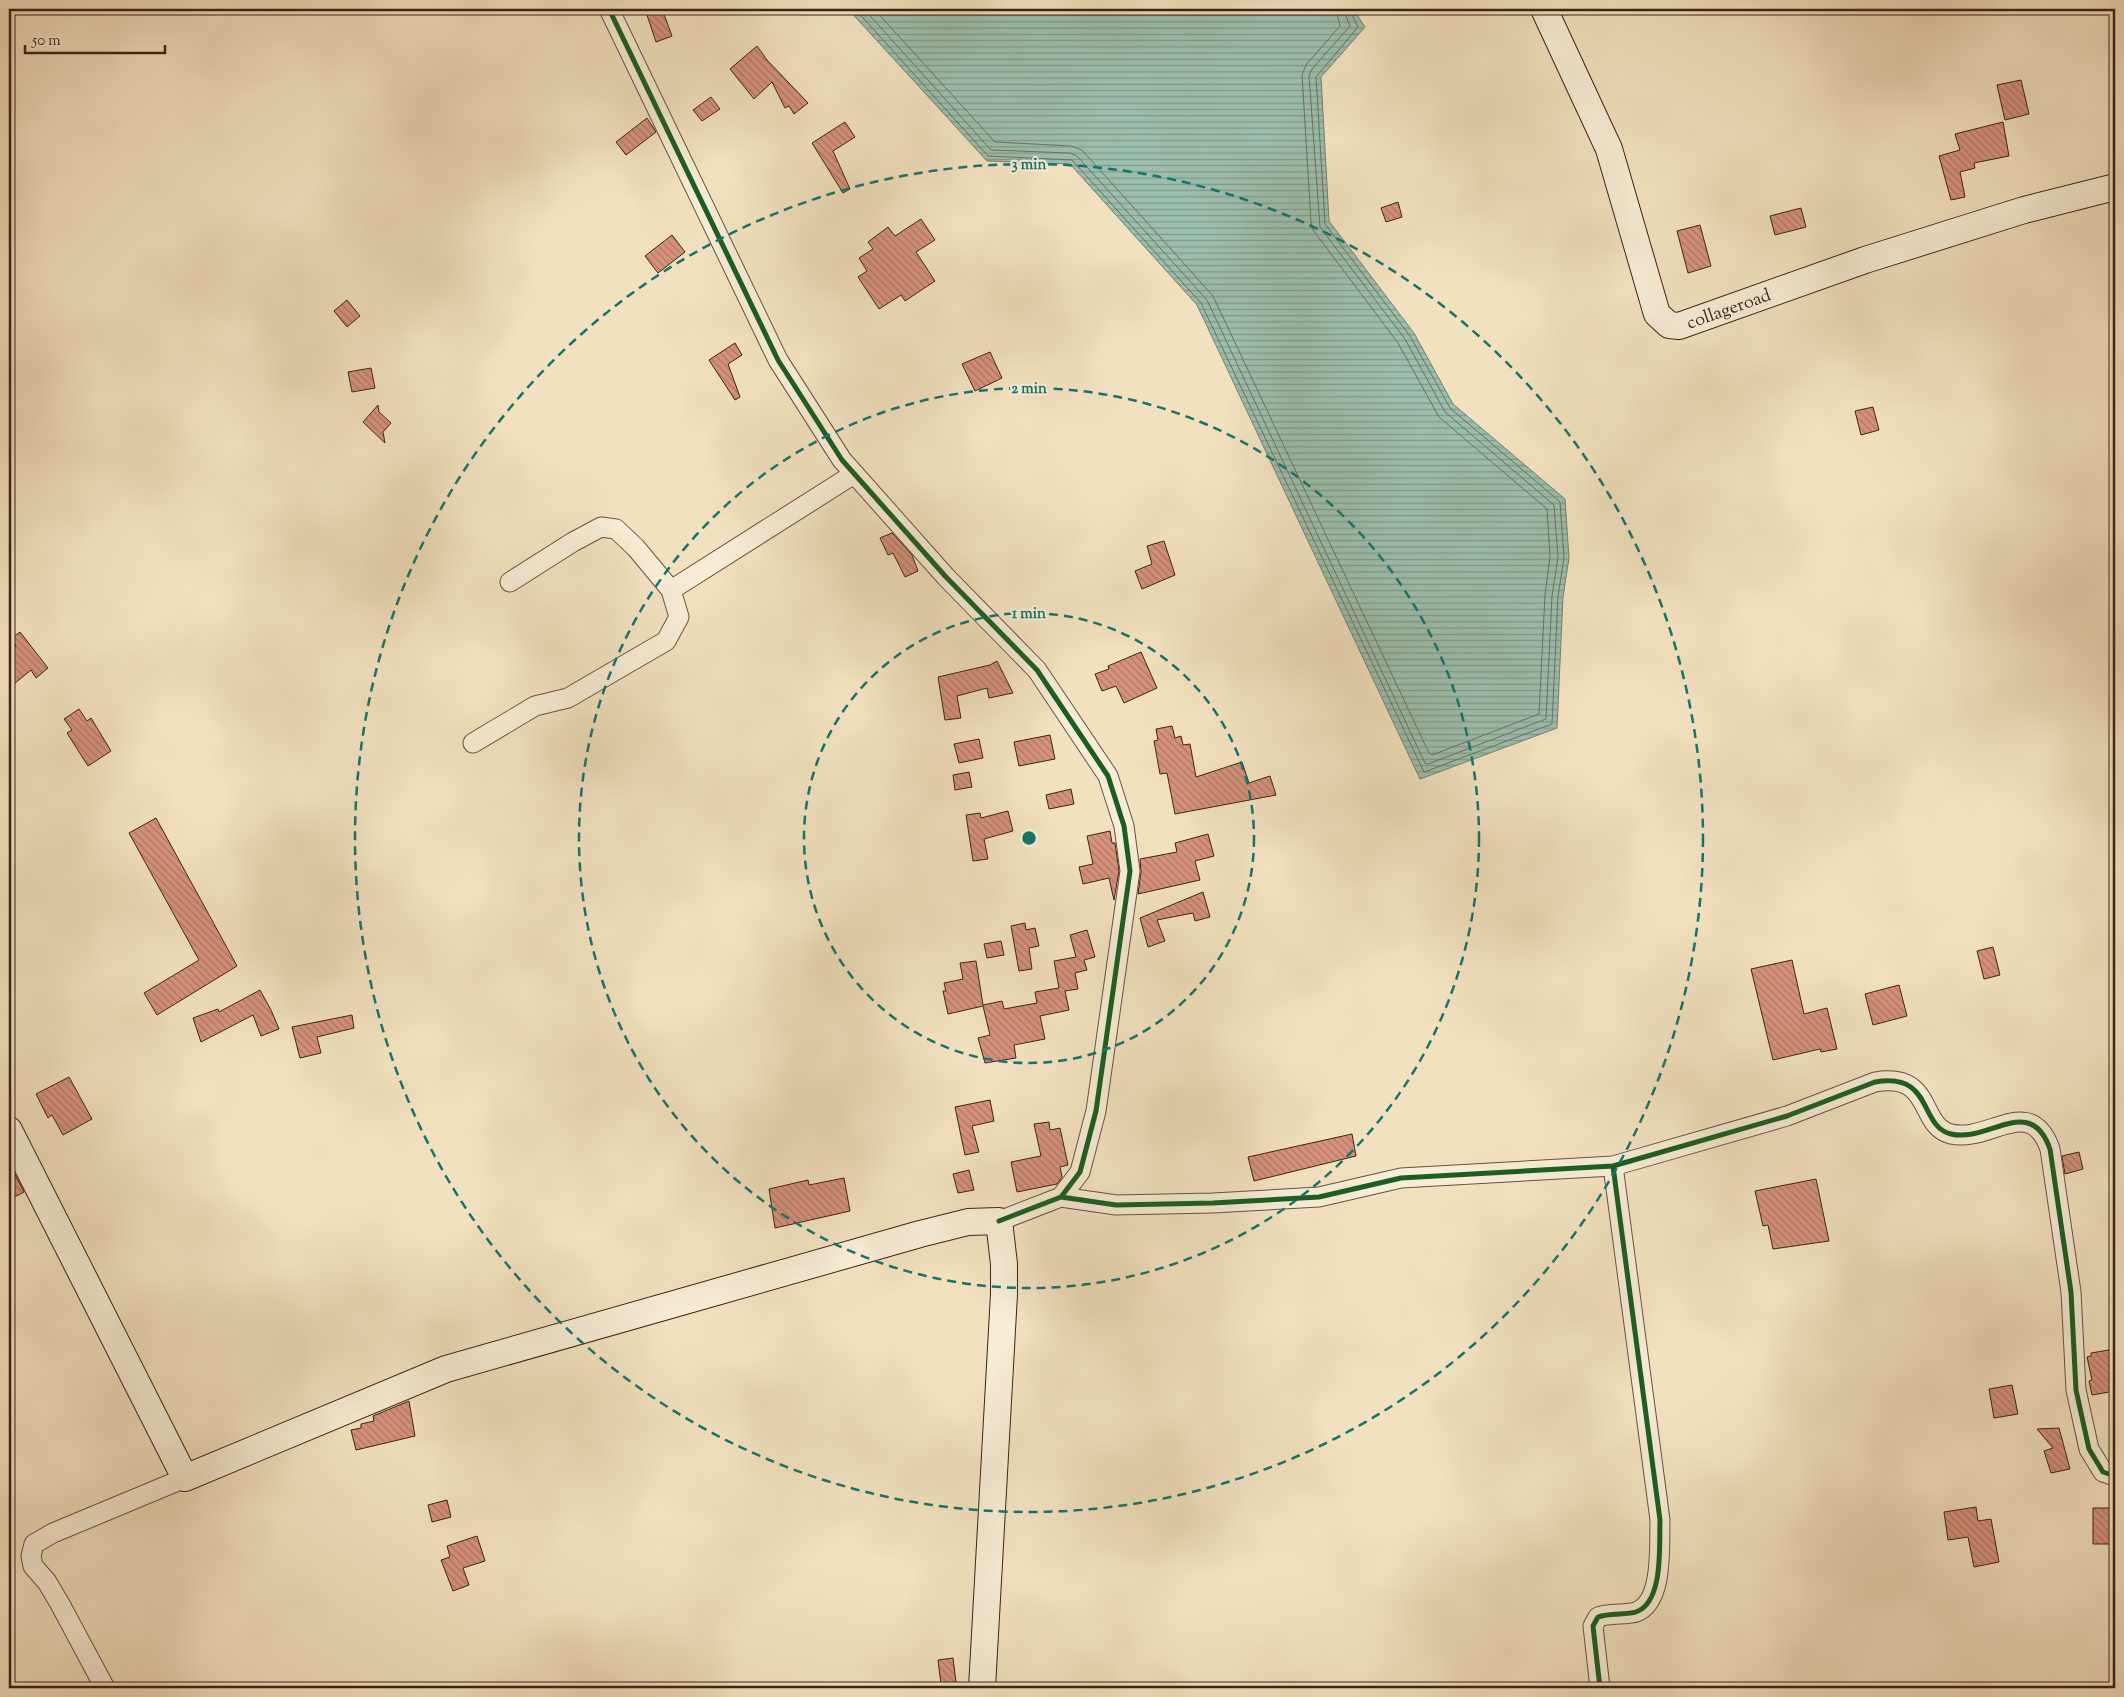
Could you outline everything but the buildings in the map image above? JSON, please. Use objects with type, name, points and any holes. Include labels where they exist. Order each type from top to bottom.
[{"type":"main road","name":"collageroad","points":[[1544,9],[1609,149],[1657,314],[1669,325],[1679,326],[1865,260],[2024,210],[2115,187]]},
{"type":"main road","points":[[9,1130],[185,1478],[446,1369],[920,1234],[968,1222],[999,1221],[1004,1264],[1004,1294],[982,1688]]},
{"type":"street","points":[[609,9],[778,360],[842,460],[946,577],[1037,670],[1108,776],[1124,826],[1130,871],[1096,1111],[1080,1172],[1061,1196],[999,1221]]},
{"type":"street","points":[[671,590],[854,474]]},
{"type":"street","points":[[473,743],[535,706],[568,698],[666,641],[679,617],[671,590],[636,548],[616,530],[601,527],[573,542],[510,582]]},
{"type":"street","points":[[1061,1196],[1116,1205],[1212,1203],[1319,1196],[1401,1178],[1613,1166],[1787,1116],[1876,1082],[1898,1081],[1912,1087],[1923,1101],[1929,1114],[1948,1133],[1962,1135],[2018,1122],[2034,1124],[2044,1134],[2050,1149],[2071,1292],[2076,1390],[2089,1449],[2103,1472],[2115,1476]]},
{"type":"street","points":[[1600,1688],[1594,1626],[1598,1617],[1611,1613],[1635,1613],[1648,1604],[1658,1576],[1660,1520],[1613,1166]]},
{"type":"street","points":[[104,1688],[60,1604],[47,1582],[33,1566],[31,1556],[34,1544],[53,1533],[185,1478]]},
{"type":"water","points":[[848,9],[1353,9],[1365,27],[1321,77],[1329,221],[1414,333],[1453,404],[1565,499],[1569,558],[1563,597],[1557,728],[1420,779],[1197,305],[1070,164],[987,161]]},
{"type":"cycle path","points":[[609,9],[778,360],[842,460],[946,577],[1037,670],[1108,776],[1124,826],[1130,871],[1096,1111],[1080,1172],[1061,1197],[999,1221]]},
{"type":"cycle path","points":[[1613,1166],[1787,1116],[1875,1082],[1894,1081],[1907,1085],[1923,1101],[1934,1121],[1941,1129],[1951,1134],[1965,1135],[2020,1122],[2031,1124],[2042,1133],[2050,1149],[2071,1292],[2076,1390],[2089,1449],[2103,1472],[2115,1476]]},
{"type":"cycle path","points":[[1061,1197],[1116,1205],[1213,1203],[1319,1197],[1401,1178],[1613,1166],[1660,1520],[1660,1544],[1656,1585],[1645,1606],[1633,1613],[1598,1617],[1593,1626],[1600,1688]]}]
